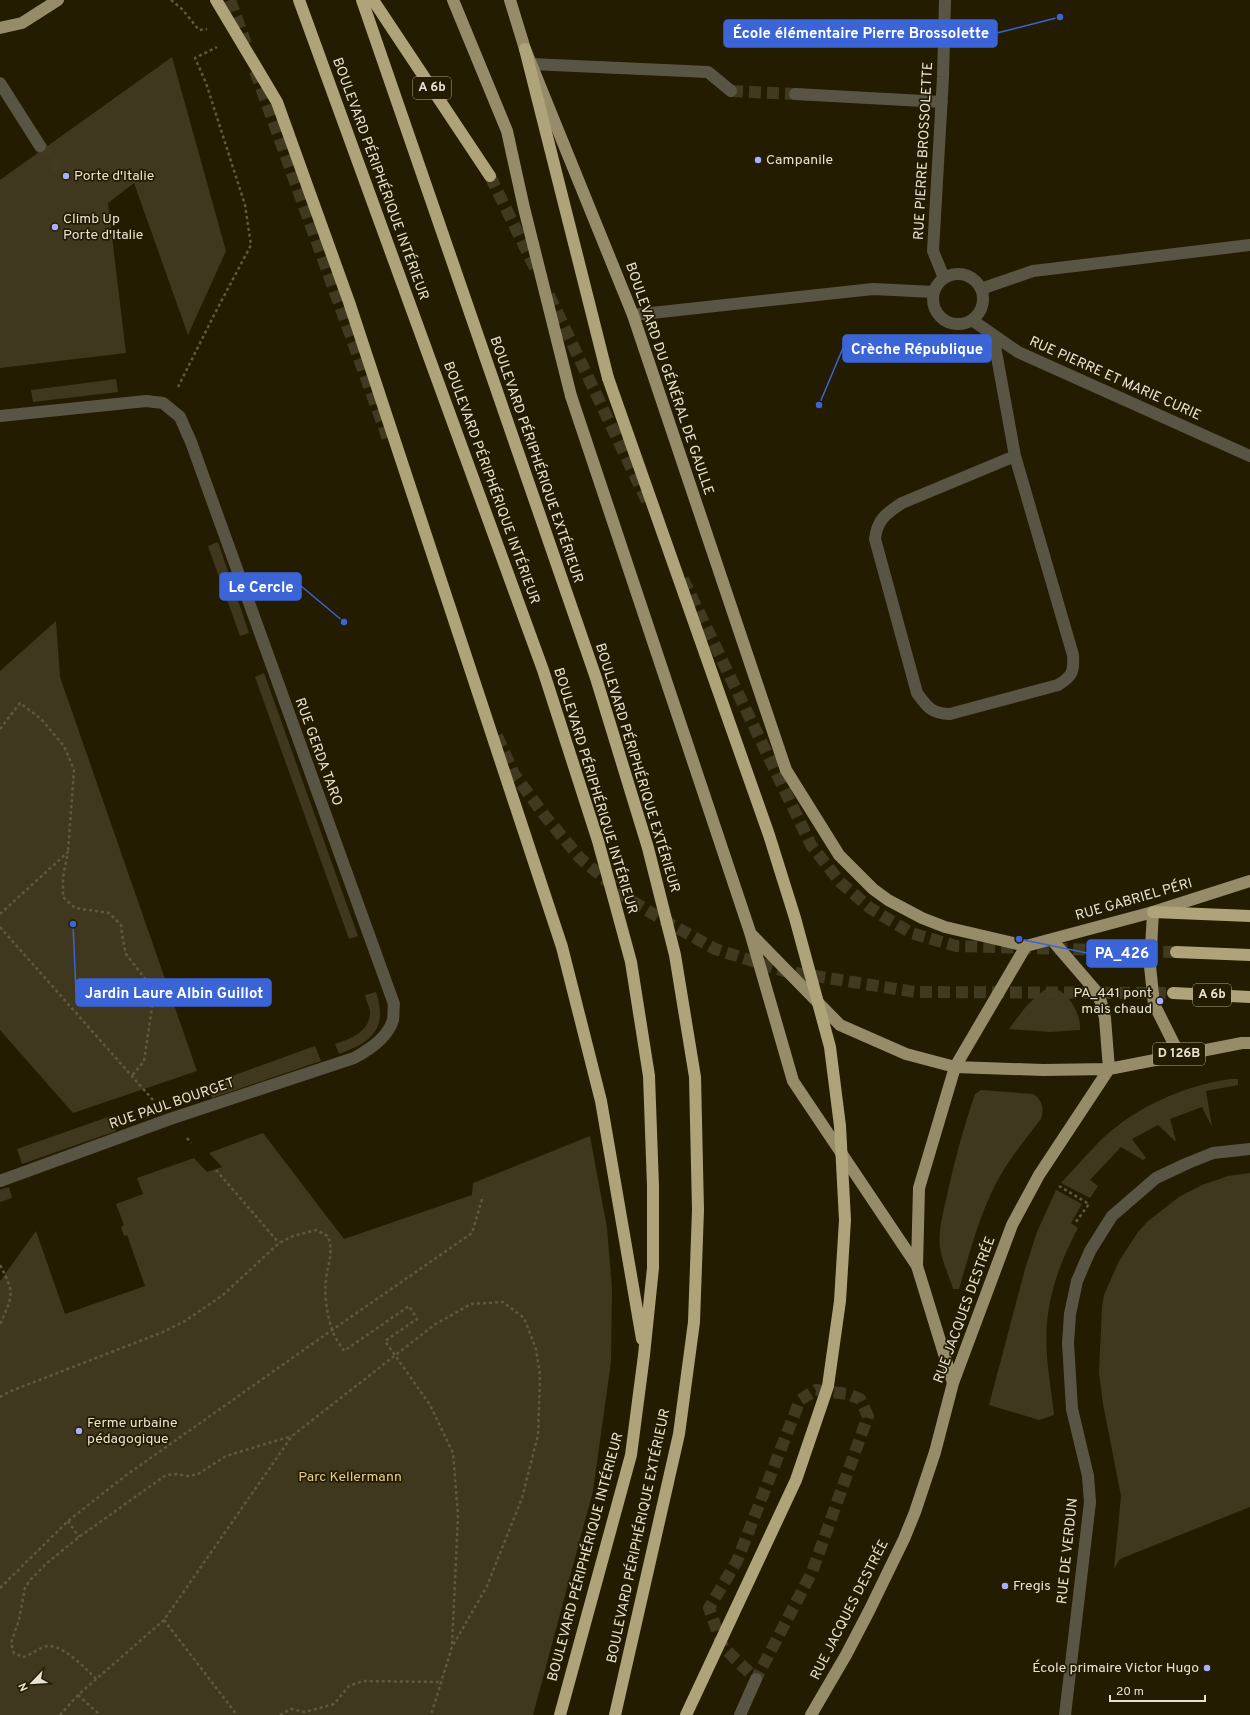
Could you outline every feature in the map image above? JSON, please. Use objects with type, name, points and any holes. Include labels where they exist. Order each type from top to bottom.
[{"type":"highway","points":[[216,0],[277,102],[349,302],[562,947],[601,1101],[644,1355]]},
{"type":"highway","name":"BOULEVARD PÉRIPHÉRIQUE INTÉRIEUR","points":[[299,0],[543,670],[598,841],[631,962],[649,1076],[653,1186],[653,1268],[644,1355],[631,1455],[560,1715]]},
{"type":"highway","name":"BOULEVARD PÉRIPHÉRIQUE EXTÉRIEUR","points":[[362,0],[600,692],[648,848],[675,954],[695,1077],[698,1210],[694,1322],[679,1434],[615,1715]]},
{"type":"highway","name":"A 6b","points":[[373,0],[490,176]]},
{"type":"highway","points":[[525,49],[608,378],[768,835],[795,918],[830,1048],[840,1134],[845,1220],[840,1301],[828,1386],[796,1480],[686,1715]]},
{"type":"highway","points":[[1153,912],[1250,916]]},
{"type":"highway","points":[[1176,952],[1250,955]]},
{"type":"highway","name":"A 6b","points":[[1173,993],[1250,997]]},
{"type":"main road","points":[[0,28],[22,23],[58,0]]},
{"type":"main road","points":[[453,0],[507,131],[524,208],[572,396],[750,932],[793,1081],[917,1266],[953,1383]]},
{"type":"main road","name":"BOULEVARD DU GÉNÉRAL DE GAULLE","points":[[510,0],[525,49],[633,314],[786,770],[839,855],[873,889],[888,900],[922,918],[945,927],[1026,946]]},
{"type":"main road","name":"RUE GABRIEL PÉRI","points":[[1026,946],[1153,912],[1250,880]]},
{"type":"main road","points":[[1153,912],[1150,966],[1154,1004],[1179,1054]]},
{"type":"main road","points":[[750,932],[840,1025],[906,1054],[955,1067],[1043,1070],[1110,1069],[1105,1018],[1095,990],[1052,940]]},
{"type":"main road","points":[[917,1266],[919,1188],[955,1067],[1026,946]]},
{"type":"main road","name":"D 126B","points":[[1110,1069],[1179,1054],[1242,1043],[1250,1043]]},
{"type":"main road","name":"RUE JACQUES DESTRÉE","points":[[811,1715],[846,1655],[904,1540],[935,1452],[953,1383],[1012,1225],[1039,1175],[1110,1069]]},
{"type":"street","name":"RUE PIERRE BROSSOLETTE","points":[[944,278],[933,251],[942,102],[945,0]]},
{"type":"street","points":[[531,64],[708,72],[731,91]]},
{"type":"street","points":[[0,83],[40,146]]},
{"type":"street","points":[[795,94],[942,102]]},
{"type":"street","points":[[981,289],[1033,271],[1250,246]]},
{"type":"street","points":[[952,275],[965,276],[976,282],[981,289],[983,297],[982,306],[978,314],[972,320],[965,323],[958,325],[943,320],[934,307],[934,292],[938,284],[944,278],[952,275]]},
{"type":"street","points":[[633,314],[873,289],[934,292]]},
{"type":"street","name":"RUE PIERRE ET MARIE CURIE","points":[[972,320],[1018,352],[1250,456]]},
{"type":"street","points":[[993,335],[1015,456],[1072,655],[1072,671],[1071,675],[1058,685],[950,714],[939,714],[930,709],[917,693],[875,539],[876,526],[890,511],[902,503],[1015,456]]},
{"type":"street","points":[[0,416],[146,401],[163,403]]},
{"type":"street","name":"RUE GERDA TARO","points":[[163,403],[180,417],[191,442],[394,1004],[393,1020],[383,1037],[370,1049],[354,1058]]},
{"type":"street","name":"RUE PAUL BOURGET","points":[[0,1181],[170,1119],[354,1058]]},
{"type":"street","name":"RUE DE VERDUN","points":[[1065,1715],[1090,1502],[1088,1476],[1072,1409],[1068,1343],[1070,1314],[1076,1281],[1090,1251],[1112,1216],[1156,1178],[1213,1153],[1250,1149]]},
{"type":"street","points":[[740,1715],[756,1679]]},
{"type":"path","points":[[171,0],[182,9],[199,30],[206,30]]},
{"type":"path","points":[[163,403],[177,390],[251,244],[245,205],[206,83],[195,58],[221,45]]},
{"type":"path","points":[[0,729],[20,703],[42,719],[64,746],[74,770],[68,852],[63,877],[63,897],[75,908],[109,912],[121,925],[126,954],[152,988],[154,1002],[144,1061],[132,1076]]},
{"type":"path","points":[[0,914],[68,852]]},
{"type":"path","points":[[0,927],[142,1088]]},
{"type":"path","points":[[216,1170],[279,1243]]},
{"type":"path","points":[[1056,1185],[1089,1204],[1076,1223]]},
{"type":"path","points":[[0,1588],[68,1521],[125,1476],[472,1233],[483,1196]]},
{"type":"path","points":[[0,1398],[11,1391],[163,1332],[185,1321],[223,1295],[279,1243],[293,1236],[316,1230],[328,1236],[332,1252],[326,1279],[326,1294],[332,1330],[344,1351],[409,1306],[417,1319],[384,1342],[395,1355],[430,1405],[453,1454],[458,1515],[452,1647]]},
{"type":"path","points":[[0,1265],[10,1284],[12,1294],[0,1325]]},
{"type":"path","points":[[60,1715],[78,1695],[164,1620],[292,1436],[434,1325],[470,1304],[503,1302],[524,1318],[536,1349],[540,1376],[538,1435],[522,1498],[488,1586],[452,1647],[431,1715]]},
{"type":"path","points":[[96,1679],[81,1663],[61,1650],[49,1646],[23,1657],[14,1653],[11,1643],[19,1620],[25,1588],[30,1580],[47,1563],[79,1537],[166,1475],[176,1474],[188,1476],[198,1474],[226,1456],[292,1436]]},
{"type":"path","points":[[68,1521],[79,1537]]},
{"type":"path","points":[[164,1620],[237,1715]]},
{"type":"path","points":[[280,1715],[291,1709],[305,1712],[334,1704],[349,1686],[363,1682],[440,1682]]},
{"type":"path","points":[[78,1695],[100,1715]]},
{"type":"green space","name":"Climb Up Porte d'Italie","points":[[172,57],[226,251],[188,335],[134,183],[108,203],[126,353],[0,368],[0,180]]},
{"type":"green space","points":[[116,379],[118,392],[33,402],[31,390]]},
{"type":"green space","points":[[218,542],[249,633],[240,636],[208,546]]},
{"type":"green space","points":[[56,621],[60,677],[197,1071],[73,1113],[0,1030],[0,671]]},
{"type":"green space","points":[[264,673],[358,936],[349,939],[255,677]]},
{"type":"green space","points":[[1050,987],[1068,997],[1076,1010],[1080,1023],[1080,1030],[1050,1032],[1009,1029],[1032,1000]]},
{"type":"green space","points":[[376,992],[380,1016],[378,1025],[374,1032],[368,1039],[339,1054],[335,1044],[353,1037],[364,1029],[367,1024],[370,1011],[365,995]]},
{"type":"green space","points":[[315,1046],[321,1061],[212,1098],[207,1085]]},
{"type":"green space","points":[[1230,1079],[1238,1079],[1238,1085],[1206,1091],[1212,1127],[1202,1107],[1170,1119],[1176,1141],[1158,1125],[1132,1139],[1146,1158],[1143,1160],[1121,1147],[1090,1180],[1098,1186],[1090,1198],[1061,1183],[1112,1130],[1143,1109],[1160,1100],[1194,1087]]},
{"type":"green space","points":[[981,1090],[1033,1094],[1041,1102],[1042,1115],[1041,1119],[1007,1164],[995,1185],[977,1228],[959,1289],[953,1289],[940,1248],[941,1226],[963,1130],[975,1094]]},
{"type":"green space","points":[[111,1116],[116,1131],[22,1164],[17,1149]]},
{"type":"green space","name":"Parc Kellermann","points":[[263,1133],[344,1239],[472,1195],[473,1183],[590,1136],[607,1228],[612,1288],[611,1362],[593,1491],[533,1715],[0,1715],[0,1281],[36,1231],[65,1314],[145,1286],[127,1235],[124,1236],[121,1227],[124,1225],[116,1204],[143,1194],[137,1178],[194,1158],[207,1172],[222,1167],[209,1153]]},
{"type":"green space","points":[[1250,1173],[1250,1507],[1120,1559],[1114,1569],[1121,1496],[1103,1404],[1099,1373],[1102,1307],[1104,1295],[1119,1261],[1138,1232],[1148,1221],[1179,1197],[1202,1185],[1228,1176]]},
{"type":"green space","points":[[9,1187],[12,1198],[0,1202],[0,1190]]},
{"type":"green space","points":[[1056,1190],[1082,1204],[1071,1223],[1078,1228],[1067,1251],[1054,1286],[1047,1323],[1046,1346],[1054,1415],[1039,1420],[989,1405],[1025,1269],[1037,1232]]},
{"type":"tunnel","points":[[230,0],[246,44]]},
{"type":"tunnel","points":[[255,71],[388,439]]},
{"type":"tunnel","points":[[731,91],[795,94]]},
{"type":"tunnel","points":[[40,146],[66,176]]},
{"type":"tunnel","points":[[490,176],[537,272]]},
{"type":"tunnel","points":[[549,295],[647,501]]},
{"type":"tunnel","points":[[683,579],[811,845],[840,882],[870,908],[911,933],[956,946],[1176,952]]},
{"type":"tunnel","points":[[497,736],[514,774],[545,816],[580,858],[627,898],[715,949],[784,971],[915,992],[1173,993]]},
{"type":"tunnel","points":[[816,1390],[848,1394],[860,1399],[868,1416],[812,1572],[756,1679],[723,1647],[709,1608],[737,1561],[800,1400],[816,1390]]},
{"type":"place","name":"École élémentaire Pierre Brossolette","points":[[1060,17]]},
{"type":"place","name":"Campanile","points":[[758,160]]},
{"type":"place","name":"Porte d'Italie","points":[[66,176]]},
{"type":"place","name":"Climb Up Porte d'Italie","points":[[55,227]]},
{"type":"place","name":"Crèche République","points":[[819,405]]},
{"type":"place","name":"Le Cercle","points":[[344,622]]},
{"type":"place","name":"Jardin Laure Albin Guillot","points":[[73,924]]},
{"type":"place","name":"PA_426","points":[[1019,939]]},
{"type":"place","name":"PA_441 pont mais chaud","points":[[1160,1001]]},
{"type":"place","name":"Ferme urbaine pédagogique","points":[[79,1431]]},
{"type":"place","name":"Fregis","points":[[1005,1586]]},
{"type":"place","name":"École primaire Victor Hugo","points":[[1207,1668]]}]
